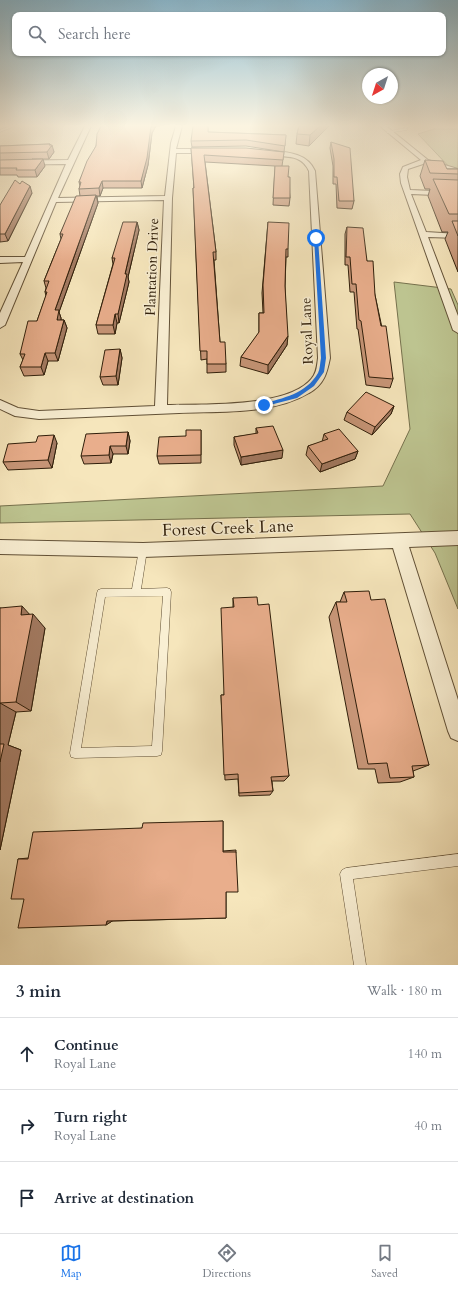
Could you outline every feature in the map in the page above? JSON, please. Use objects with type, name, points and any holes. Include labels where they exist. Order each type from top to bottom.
[{"type":"street","points":[[0,325],[66,171]]},
{"type":"street","name":"Plantation Drive","points":[[161,409],[168,198],[171,171]]},
{"type":"street","name":"Royal Lane","points":[[0,404],[15,412],[39,415],[264,405],[295,397],[312,385],[322,372],[323,351],[310,171]]},
{"type":"street","points":[[403,171],[407,192],[458,330]]},
{"type":"street","points":[[407,192],[458,194]]},
{"type":"street","points":[[55,200],[168,198]]},
{"type":"street","points":[[422,234],[458,236]]},
{"type":"street","points":[[0,260],[28,259]]},
{"type":"street","name":"Forest Creek Lane","points":[[0,547],[143,550],[458,538]]},
{"type":"street","points":[[399,541],[458,731]]},
{"type":"lane","points":[[136,592],[143,550]]},
{"type":"lane","points":[[136,592],[167,592],[157,751],[75,753],[101,593],[136,592]]},
{"type":"lane","points":[[360,965],[346,874],[458,860]]},
{"type":"green space","points":[[394,282],[451,289],[458,305],[458,609],[435,553],[410,514],[0,523],[0,506],[383,486],[410,429]]},
{"type":"building","points":[[83,171],[144,171],[141,181],[102,181],[99,188],[79,189],[81,182],[79,182]]},
{"type":"building","points":[[193,171],[206,171],[216,252],[213,252],[220,342],[225,342],[226,364],[207,364],[207,351],[200,351]]},
{"type":"building","points":[[275,171],[289,171],[290,198],[273,198]]},
{"type":"building","points":[[334,171],[352,171],[354,201],[339,201],[337,177],[334,177]]},
{"type":"building","points":[[429,171],[458,171],[458,174],[430,173]]},
{"type":"building","points":[[433,179],[458,180],[458,214],[449,214]]},
{"type":"building","points":[[15,180],[20,184],[22,181],[30,186],[5,234],[0,234],[0,205]]},
{"type":"building","points":[[96,195],[55,310],[59,310],[57,320],[64,320],[55,353],[45,353],[41,367],[20,367],[25,354],[20,354],[28,321],[37,321],[47,292],[45,292],[49,281],[44,281],[63,234],[60,234],[76,196]]},
{"type":"building","points":[[452,221],[458,221],[458,236]]},
{"type":"building","points":[[123,222],[137,222],[125,274],[127,274],[118,314],[115,314],[113,325],[96,325],[115,258],[112,258]]},
{"type":"building","points":[[268,222],[289,223],[288,249],[286,249],[285,286],[288,336],[268,365],[241,357],[259,332],[259,313],[264,313],[263,285]]},
{"type":"building","points":[[347,227],[363,228],[367,261],[373,261],[375,295],[381,326],[386,326],[393,379],[369,377],[361,321],[359,320],[356,284],[352,284],[350,257],[346,257]]},
{"type":"building","points":[[120,349],[116,376],[100,377],[105,350]]},
{"type":"building","points":[[366,392],[394,406],[375,427],[347,412]]},
{"type":"building","points":[[273,426],[283,450],[241,457],[234,437],[258,433],[256,428]]},
{"type":"building","points":[[339,429],[358,451],[322,464],[308,446],[328,439],[324,434]]},
{"type":"building","points":[[186,430],[201,430],[201,455],[157,456],[159,437],[186,436]]},
{"type":"building","points":[[128,432],[126,446],[110,446],[109,455],[81,456],[86,434]]},
{"type":"building","points":[[54,435],[48,460],[3,462],[8,444],[36,442],[38,436]]},
{"type":"building","points":[[369,591],[371,600],[385,599],[429,765],[412,766],[414,777],[390,778],[387,763],[368,764],[336,602],[347,602],[344,592]]},
{"type":"building","points":[[257,597],[258,605],[269,604],[289,776],[271,777],[273,791],[239,793],[238,774],[224,775],[221,695],[224,695],[221,608],[234,607],[233,598]]},
{"type":"building","points":[[22,606],[21,615],[33,614],[16,702],[0,703],[0,608]]},
{"type":"building","points":[[0,744],[4,744],[0,762]]},
{"type":"building","points":[[223,821],[223,852],[236,852],[238,892],[226,892],[226,918],[107,921],[106,925],[18,928],[24,899],[11,899],[18,859],[28,859],[33,832],[142,828],[143,823]]},
{"type":"route","points":[[264,405],[295,397],[312,385],[322,372],[324,358],[316,238]]}]
